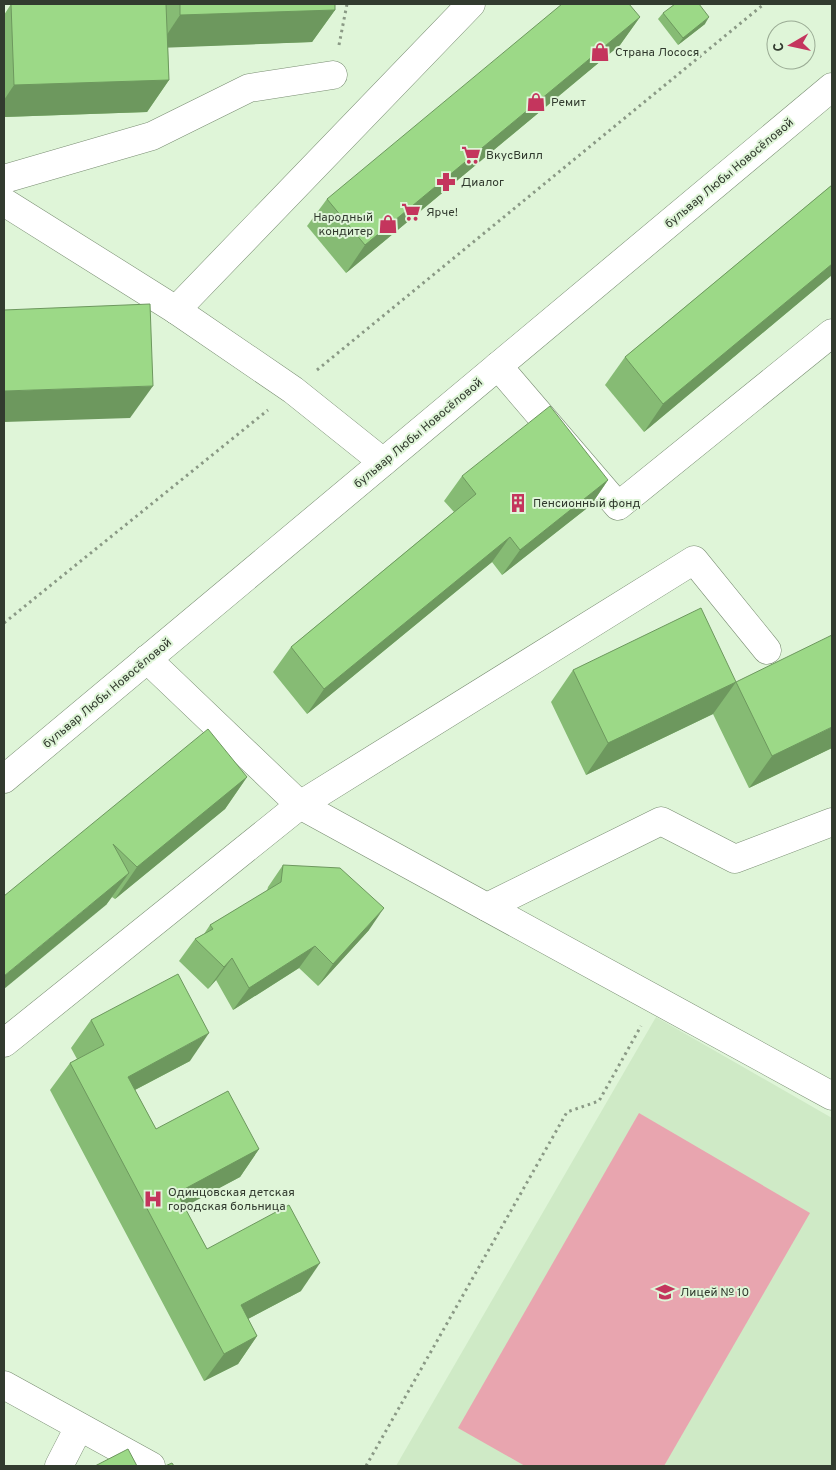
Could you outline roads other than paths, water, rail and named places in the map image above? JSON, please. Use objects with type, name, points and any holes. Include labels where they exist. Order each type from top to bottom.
[{"type":"street","points":[[176,310],[471,4]]},
{"type":"street","points":[[4,179],[152,136],[249,88],[333,75]]},
{"type":"street","name":"бульвар Любы Новосёловой","points":[[4,779],[832,87]]},
{"type":"street","points":[[4,202],[176,310],[293,390],[383,462]]},
{"type":"street","points":[[498,366],[618,506],[832,333]]},
{"type":"street","points":[[4,1043],[300,805],[694,560],[767,650]]},
{"type":"street","points":[[147,659],[300,805],[832,1096]]},
{"type":"street","points":[[487,907],[661,821],[735,859],[832,822]]},
{"type":"street","points":[[4,1385],[151,1466]]},
{"type":"street","points":[[59,1466],[79,1427]]},
{"type":"place","name":"Страна Лосося","points":[[600,52]]},
{"type":"place","name":"Ремит","points":[[536,102]]},
{"type":"place","name":"ВкусВилл","points":[[471,155]]},
{"type":"place","name":"Диалог","points":[[446,182]]},
{"type":"place","name":"Ярче!","points":[[411,212]]},
{"type":"place","name":"Народный кондитер","points":[[388,224]]},
{"type":"place","name":"Пенсионный фонд","points":[[518,503]]},
{"type":"place","name":"Одинцовская детская городская больница","points":[[153,1199]]},
{"type":"place","name":"Лицей № 10","points":[[665,1292]]}]
